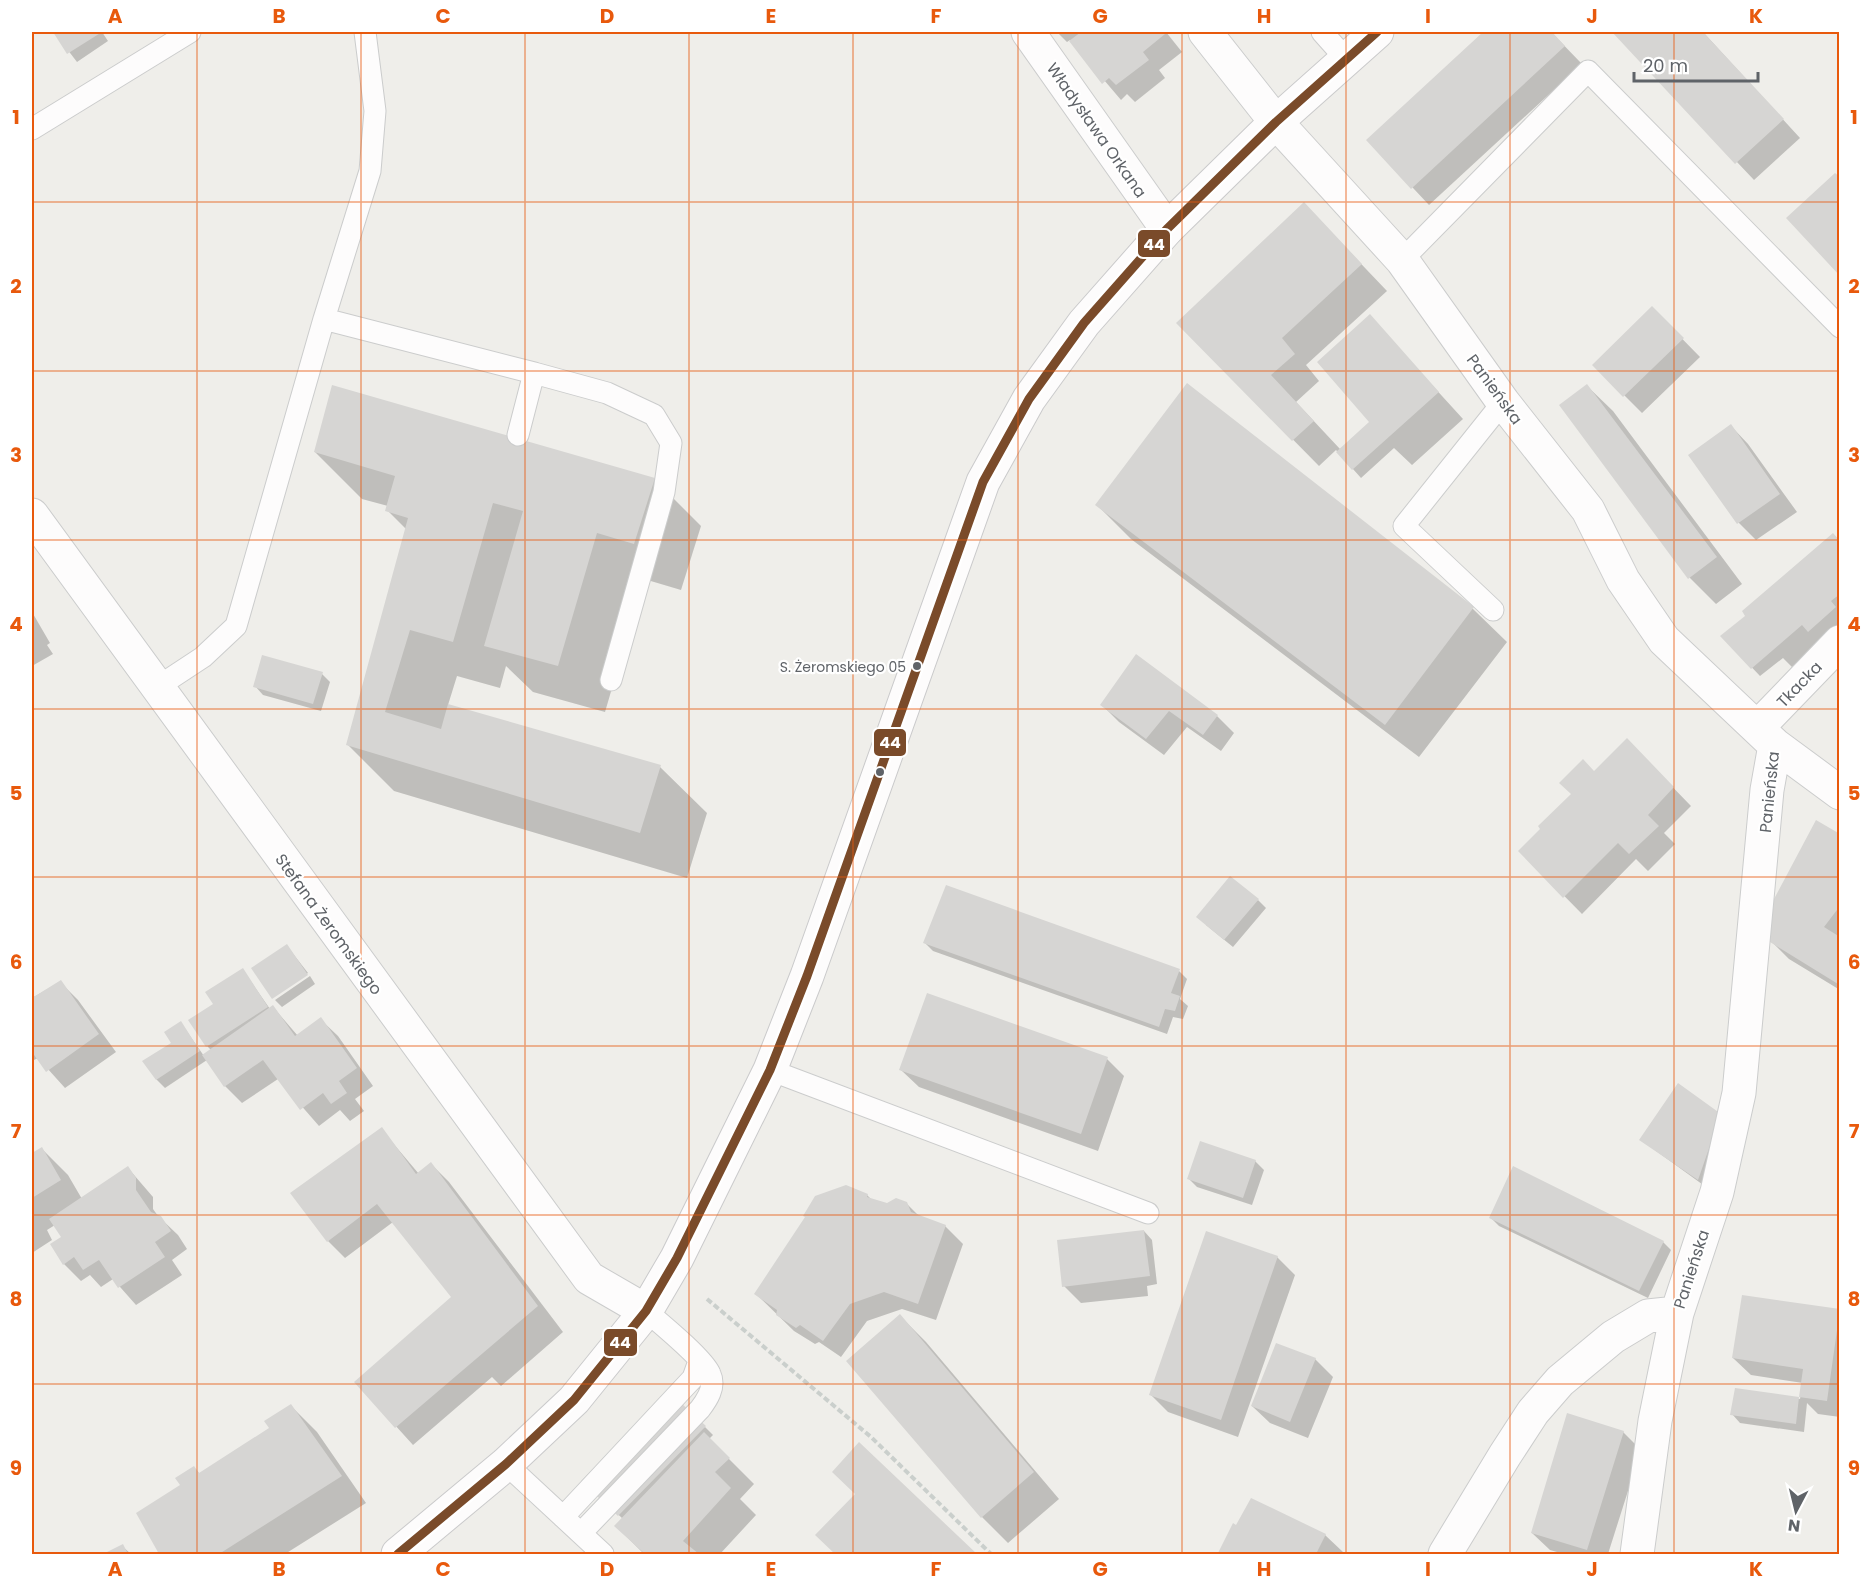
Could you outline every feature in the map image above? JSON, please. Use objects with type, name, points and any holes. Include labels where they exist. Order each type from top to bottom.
[{"type":"street","name":"Władysława Orkana","points":[[1028,32],[1167,229]]},
{"type":"street","points":[[1205,32],[1276,122]]},
{"type":"street","points":[[398,1554],[506,1464],[574,1400],[646,1311],[677,1258],[770,1070],[807,976],[983,482],[1029,399],[1084,323],[1167,229],[1276,122],[1377,32]]},
{"type":"street","name":"Panieńska","points":[[1276,122],[1402,260],[1503,402],[1588,510],[1623,580],[1664,640],[1766,736],[1767,790],[1740,1093],[1717,1192],[1677,1313],[1655,1421],[1637,1554]]},
{"type":"street","name":"Stefana Żeromskiego","points":[[32,516],[589,1278],[646,1311]]},
{"type":"street","name":"Tkacka","points":[[1766,736],[1839,642]]},
{"type":"street","points":[[1766,736],[1839,793]]},
{"type":"street","points":[[1445,1554],[1527,1421],[1560,1381],[1613,1337],[1648,1316],[1677,1313]]},
{"type":"lane","points":[[32,129],[190,32]]},
{"type":"lane","points":[[156,688],[203,657],[236,626],[324,319],[370,171],[375,111],[365,32]]},
{"type":"lane","points":[[1322,32],[1346,59]]},
{"type":"lane","points":[[1402,260],[1588,71],[1839,327]]},
{"type":"lane","points":[[324,319],[607,393],[654,415],[671,443],[664,492],[611,680]]},
{"type":"lane","points":[[518,435],[534,373]]},
{"type":"lane","points":[[1493,610],[1404,526],[1503,402]]},
{"type":"lane","points":[[770,1070],[1148,1214]]},
{"type":"lane","points":[[581,1533],[707,1399],[711,1388],[710,1374],[646,1311]]},
{"type":"lane","points":[[563,1517],[693,1378],[699,1361]]},
{"type":"lane","points":[[506,1464],[603,1554]]},
{"type":"path","points":[[707,1299],[871,1437],[991,1554]]},
{"type":"building","points":[[53,32],[102,32],[67,54]]},
{"type":"building","points":[[1081,32],[1163,32],[1165,34],[1143,52],[1149,60],[1116,85],[1109,78],[1102,84],[1069,41]]},
{"type":"building","points":[[1483,32],[1552,32],[1565,46],[1411,189],[1366,140]]},
{"type":"building","points":[[1612,32],[1703,32],[1784,119],[1735,164]]},
{"type":"building","points":[[1835,173],[1840,177],[1840,276],[1786,218]]},
{"type":"building","points":[[1304,202],[1362,264],[1282,338],[1295,354],[1271,375],[1314,421],[1292,441],[1176,323]]},
{"type":"building","points":[[1652,306],[1684,338],[1623,397],[1592,365]]},
{"type":"building","points":[[1370,314],[1439,392],[1352,470],[1336,452],[1369,422],[1317,362]]},
{"type":"building","points":[[1187,383],[1474,607],[1385,725],[1095,505]]},
{"type":"building","points":[[1587,384],[1717,557],[1688,579],[1559,405]]},
{"type":"building","points":[[332,385],[655,478],[634,544],[597,533],[558,666],[484,646],[523,511],[493,503],[453,642],[410,630],[385,712],[441,729],[448,704],[661,765],[640,833],[346,745],[408,518],[385,511],[395,476],[314,452]]},
{"type":"building","points":[[1731,424],[1780,494],[1737,524],[1688,455]]},
{"type":"building","points":[[1833,533],[1840,541],[1840,594],[1831,601],[1836,607],[1808,632],[1802,625],[1751,669],[1720,636],[1745,616],[1742,611]]},
{"type":"building","points":[[1136,654],[1218,715],[1203,735],[1169,711],[1146,739],[1100,705]]},
{"type":"building","points":[[262,655],[323,672],[313,704],[253,687]]},
{"type":"building","points":[[1627,738],[1674,787],[1648,815],[1659,826],[1629,854],[1618,843],[1563,898],[1518,851],[1540,829],[1538,826],[1571,794],[1559,783],[1583,759],[1594,771]]},
{"type":"building","points":[[1816,820],[1840,834],[1840,906],[1824,927],[1840,937],[1838,984],[1770,942],[1774,899]]},
{"type":"building","points":[[1230,876],[1259,899],[1224,940],[1196,917]]},
{"type":"building","points":[[946,885],[1180,969],[1171,993],[1180,996],[1175,1011],[1165,1009],[1159,1027],[923,943]]},
{"type":"building","points":[[287,944],[308,975],[272,999],[251,968]]},
{"type":"building","points":[[243,968],[268,1007],[206,1047],[188,1020],[213,1004],[205,992]]},
{"type":"building","points":[[61,980],[99,1034],[46,1072],[32,1052],[32,998]]},
{"type":"building","points":[[927,993],[1108,1057],[1081,1134],[899,1070]]},
{"type":"building","points":[[273,1005],[295,1036],[321,1017],[357,1068],[339,1081],[347,1093],[331,1104],[323,1093],[300,1110],[263,1060],[224,1087],[202,1055]]},
{"type":"building","points":[[181,1021],[200,1051],[156,1080],[142,1061],[171,1043],[164,1032]]},
{"type":"building","points":[[1678,1083],[1721,1114],[1698,1180],[1639,1140]]},
{"type":"building","points":[[382,1127],[416,1174],[431,1162],[538,1306],[395,1428],[354,1382],[451,1297],[377,1204],[327,1242],[290,1193]]},
{"type":"building","points":[[1200,1141],[1256,1160],[1243,1198],[1187,1179]]},
{"type":"building","points":[[42,1147],[61,1180],[32,1198],[32,1153]]},
{"type":"building","points":[[128,1166],[136,1178],[136,1190],[151,1212],[161,1216],[171,1231],[155,1242],[165,1257],[118,1288],[99,1260],[83,1270],[74,1257],[63,1265],[50,1244],[61,1237],[49,1219]]},
{"type":"building","points":[[1513,1166],[1664,1241],[1639,1291],[1489,1218]]},
{"type":"building","points":[[846,1185],[868,1194],[867,1197],[887,1203],[896,1198],[907,1202],[911,1212],[946,1225],[918,1304],[884,1292],[850,1304],[823,1341],[800,1325],[796,1328],[776,1315],[777,1310],[754,1294],[805,1217],[803,1216],[815,1196]]},
{"type":"building","points":[[1144,1230],[1150,1276],[1062,1287],[1057,1240]]},
{"type":"building","points":[[1206,1231],[1278,1256],[1221,1420],[1149,1395]]},
{"type":"building","points":[[1742,1295],[1840,1309],[1827,1401],[1799,1397],[1803,1369],[1732,1358]]},
{"type":"building","points":[[900,1314],[1034,1472],[981,1518],[846,1361]]},
{"type":"building","points":[[1276,1343],[1316,1358],[1290,1422],[1251,1406]]},
{"type":"building","points":[[1735,1388],[1799,1397],[1796,1424],[1730,1415]]},
{"type":"building","points":[[669,1392],[706,1426],[618,1516],[581,1481]]},
{"type":"building","points":[[291,1404],[342,1476],[219,1554],[159,1554],[136,1513],[180,1485],[175,1478],[194,1466],[199,1473],[269,1428],[264,1421]]},
{"type":"building","points":[[1567,1413],[1624,1431],[1587,1550],[1531,1533]]},
{"type":"building","points":[[704,1432],[730,1458],[715,1472],[731,1488],[683,1541],[699,1554],[645,1554],[614,1526]]},
{"type":"building","points":[[859,1442],[977,1554],[835,1554],[815,1535],[855,1494],[832,1472]]},
{"type":"building","points":[[1251,1498],[1326,1534],[1316,1554],[1218,1553],[1233,1523],[1236,1525]]},
{"type":"building","points":[[123,1544],[128,1554],[103,1554]]},
{"type":"transit line","name":"44","points":[[398,1554],[506,1464],[574,1400],[646,1311],[677,1258],[770,1070],[807,976],[983,482],[1029,399],[1084,323],[1167,229],[1276,122],[1377,32]]},
{"type":"place","name":"S. Żeromskiego 05","points":[[917,666]]}]
